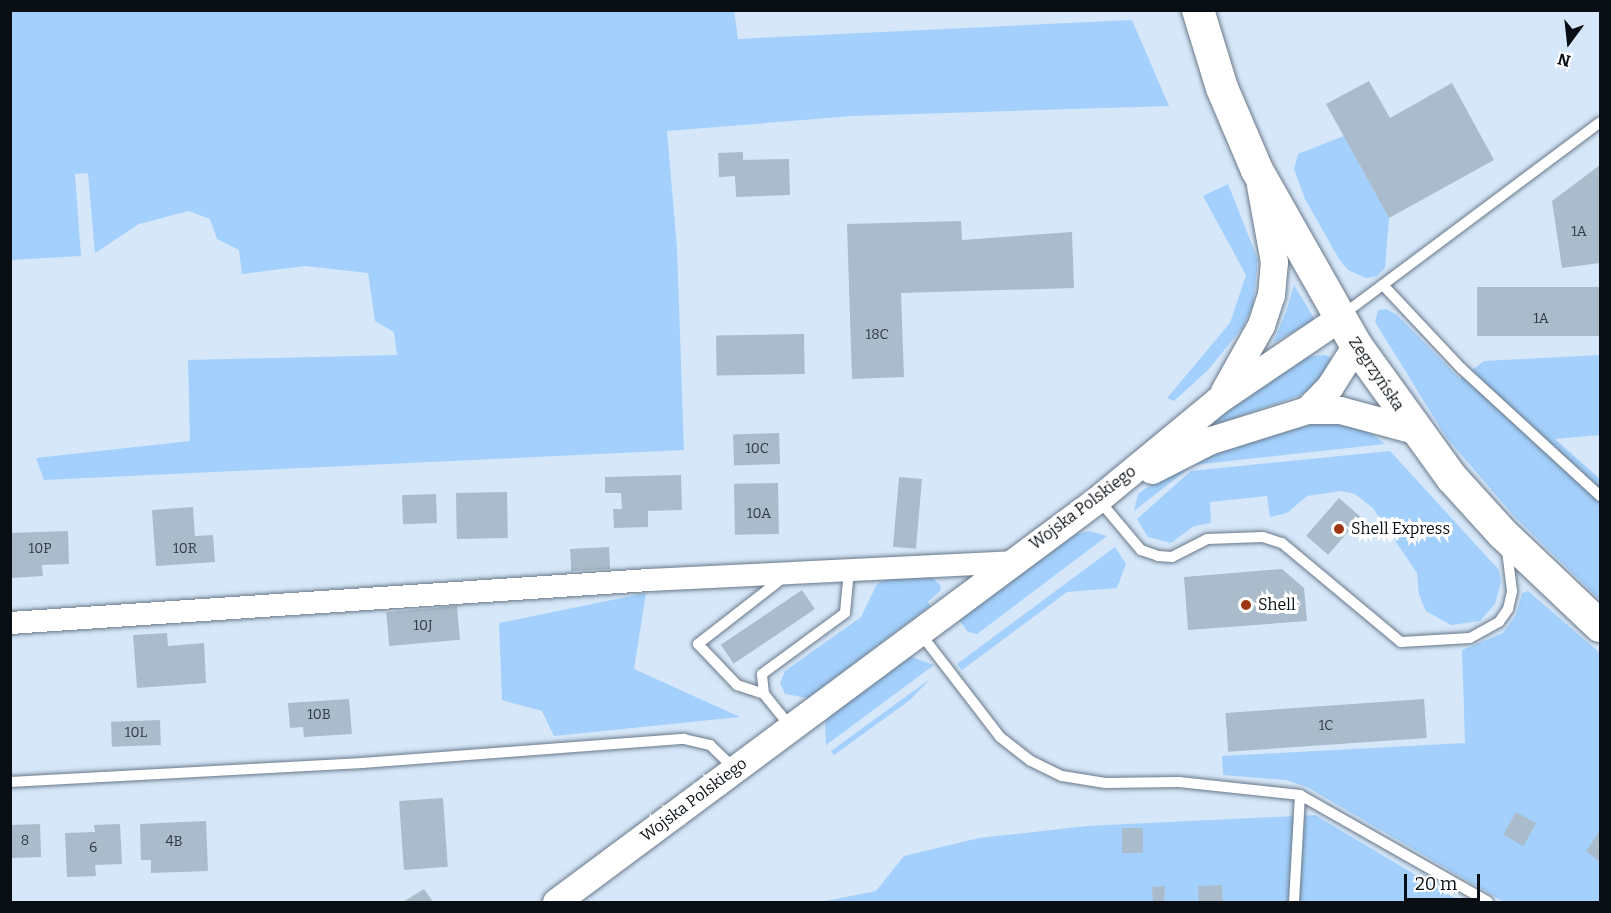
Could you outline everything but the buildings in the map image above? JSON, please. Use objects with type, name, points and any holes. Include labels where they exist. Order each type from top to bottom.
[{"type":"main road","points":[[1198,10],[1222,88],[1257,170],[1339,318]]},
{"type":"main road","name":"Zegrzyńska","points":[[1339,318],[1414,430]]},
{"type":"main road","points":[[1414,430],[1503,534],[1600,626]]},
{"type":"street","points":[[1218,400],[1261,325],[1271,295],[1274,262],[1257,170]]},
{"type":"street","name":"Wojska Polskiego","points":[[556,903],[1098,499],[1218,400],[1339,318]]},
{"type":"street","points":[[1307,410],[1330,386],[1356,345]]},
{"type":"street","points":[[1098,499],[1211,441],[1307,410],[1340,410],[1414,430]]},
{"type":"street","points":[[10,623],[789,573],[1012,562]]},
{"type":"lane","points":[[1339,318],[1600,122]]},
{"type":"lane","points":[[1383,285],[1462,369],[1600,496]]},
{"type":"lane","points":[[1098,499],[1141,550],[1172,557],[1207,539],[1263,537],[1282,543],[1401,642],[1470,638],[1485,633],[1508,609],[1512,571],[1503,534]]},
{"type":"lane","points":[[764,694],[762,674],[845,613],[849,570]]},
{"type":"lane","points":[[789,573],[698,644],[737,686],[764,694],[792,727]]},
{"type":"lane","points":[[918,631],[1000,737],[1031,761],[1062,776],[1105,783],[1179,782],[1300,795],[1488,903]]},
{"type":"lane","points":[[10,782],[362,763],[684,739],[710,745],[736,769]]},
{"type":"lane","points":[[1294,903],[1300,795]]},
{"type":"shaded area","points":[[734,10],[738,39],[1132,20],[1169,106],[852,116],[667,131],[677,248],[684,450],[44,480],[36,458],[190,441],[188,360],[397,355],[394,332],[375,321],[368,273],[305,266],[242,274],[239,250],[217,239],[210,219],[189,211],[139,224],[95,253],[88,173],[75,174],[81,256],[11,260],[11,12]]},
{"type":"shaded area","points":[[1344,136],[1389,218],[1385,268],[1377,276],[1366,278],[1348,270],[1339,259],[1305,199],[1294,169],[1298,154]]},
{"type":"shaded area","points":[[1228,184],[1258,260],[1253,305],[1243,327],[1208,370],[1174,401],[1167,398],[1230,323],[1246,275],[1203,196]]},
{"type":"shaded area","points":[[1294,285],[1315,320],[1273,343],[1286,312]]},
{"type":"shaded area","points":[[1386,309],[1397,315],[1460,379],[1484,361],[1600,355],[1600,435],[1555,439],[1600,479],[1600,600],[1514,516],[1446,437],[1375,322],[1378,310]]},
{"type":"shaded area","points":[[1326,355],[1335,361],[1322,381],[1299,396],[1208,427],[1208,422],[1301,357]]},
{"type":"shaded area","points":[[1330,420],[1364,428],[1385,444],[1193,465],[1134,511],[1138,494],[1172,470],[1223,448]]},
{"type":"shaded area","points":[[1390,451],[1499,570],[1501,582],[1495,604],[1480,621],[1451,625],[1426,611],[1419,595],[1417,573],[1373,508],[1355,494],[1341,491],[1307,496],[1287,513],[1270,517],[1267,496],[1210,502],[1211,523],[1194,526],[1171,543],[1148,537],[1137,519],[1191,471]]},
{"type":"shaded area","points":[[1089,531],[1107,536],[977,634],[968,632],[958,618],[1070,536]]},
{"type":"shaded area","points":[[1115,547],[1126,564],[1117,588],[1067,592],[962,670],[957,664]]},
{"type":"shaded area","points":[[890,577],[932,577],[941,586],[940,591],[928,602],[930,606],[808,698],[785,694],[780,683],[785,671],[861,617],[877,584]]},
{"type":"shaded area","points":[[1528,591],[1600,653],[1600,902],[1504,902],[1307,787],[1286,780],[1223,775],[1222,756],[1465,743],[1462,650],[1503,633],[1516,615],[1522,593]]},
{"type":"shaded area","points":[[646,593],[634,669],[740,717],[554,736],[542,711],[502,700],[499,623]]},
{"type":"shaded area","points":[[909,656],[934,665],[826,745],[825,723],[832,711]]},
{"type":"shaded area","points":[[930,679],[910,700],[834,755],[831,751]]},
{"type":"shaded area","points":[[1315,815],[1461,902],[821,902],[876,891],[904,856],[979,838],[1087,826]]},
{"type":"place","name":"Shell Express","points":[[1339,529]]},
{"type":"place","name":"Shell","points":[[1246,605]]}]
